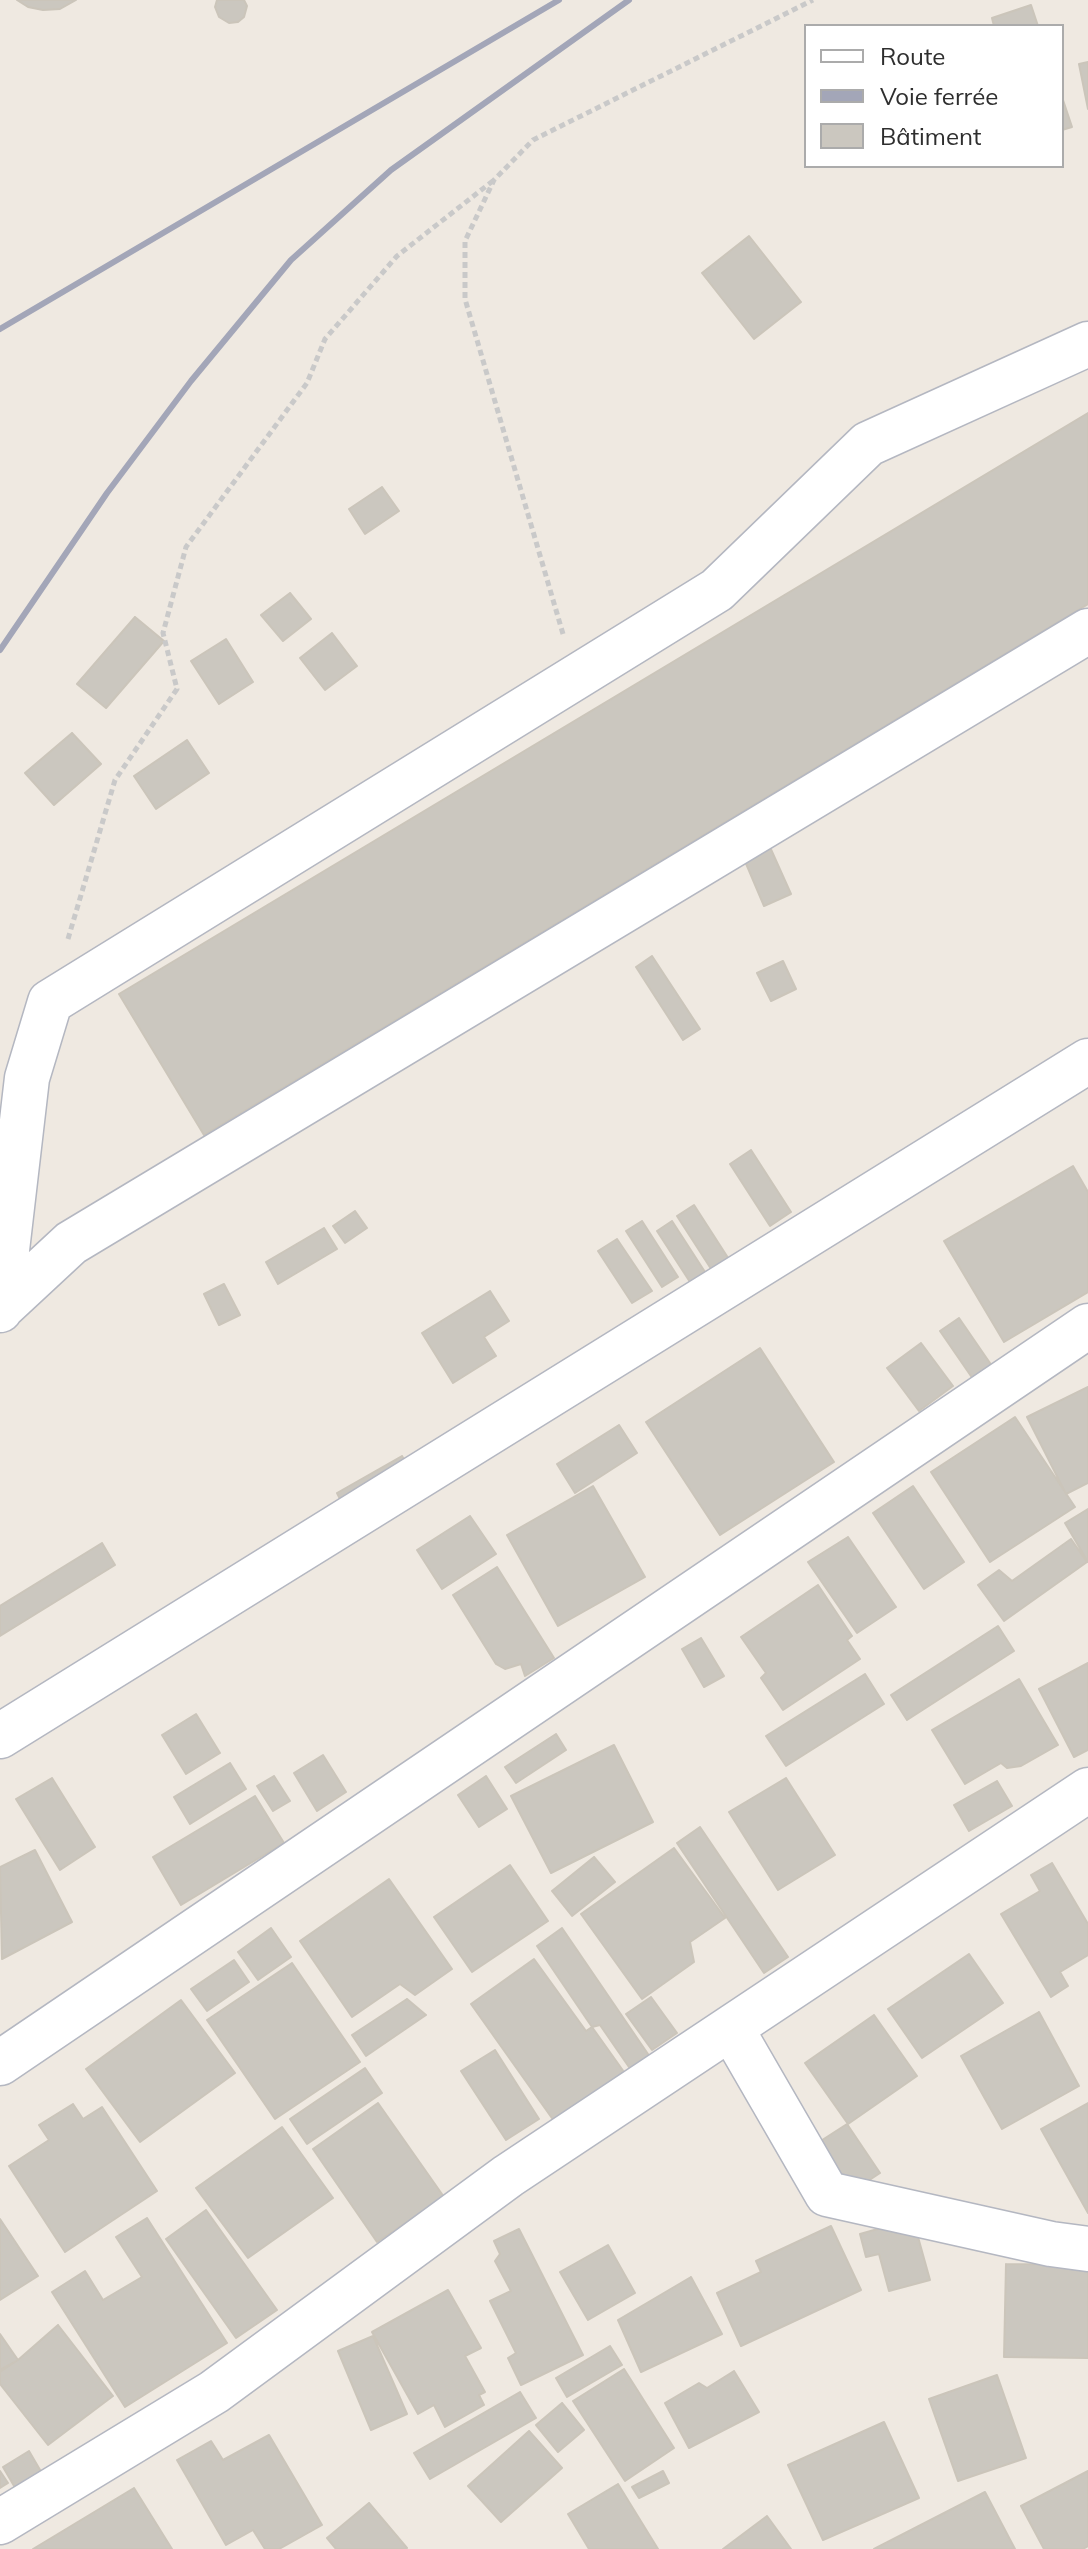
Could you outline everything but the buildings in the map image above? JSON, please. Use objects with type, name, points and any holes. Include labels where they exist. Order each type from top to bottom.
[{"type":"street","points":[[0,1309],[27,1078],[50,1002],[717,590],[868,444],[1088,344]]},
{"type":"street","points":[[0,1309],[83,1235],[1088,631]]},
{"type":"street","points":[[0,1736],[1083,1076]]},
{"type":"street","points":[[0,2063],[1088,1326]]},
{"type":"street","points":[[0,2522],[214,2392],[508,2176],[1088,1790]]},
{"type":"street","points":[[731,2028],[827,2194],[1051,2244],[1088,2249]]},
{"type":"path","points":[[50,1002],[115,780],[177,689],[163,633],[186,547],[307,383],[325,339],[397,256],[494,180],[533,140],[813,0]]},
{"type":"path","points":[[494,180],[465,241],[465,299],[575,677]]},
{"type":"railway","points":[[0,329],[559,0]]},
{"type":"railway","points":[[0,650],[107,493],[191,381],[291,260],[391,170],[629,0]]}]
